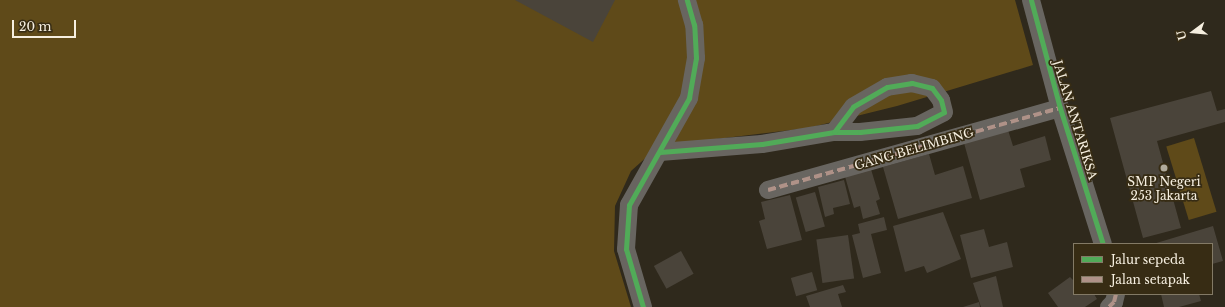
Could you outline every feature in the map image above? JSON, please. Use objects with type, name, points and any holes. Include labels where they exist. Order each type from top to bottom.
[{"type":"street","points":[[643,307],[626,249],[629,204],[660,152],[689,98],[695,65],[694,25],[688,0]]},
{"type":"street","name":"JALAN ANTARIKSA","points":[[1031,0],[1060,108],[1103,243]]},
{"type":"street","points":[[660,152],[762,144],[834,132],[860,132],[917,126],[944,112],[941,100],[932,88],[912,83],[887,87],[853,107],[834,132]]},
{"type":"street","name":"GANG BELIMBING","points":[[768,190],[1060,108]]},
{"type":"street","points":[[1109,307],[1114,302],[1116,295]]},
{"type":"shaded area","points":[[0,0],[1015,0],[1033,65],[897,106],[808,128],[659,146],[631,171],[615,206],[614,251],[631,307],[0,307]]},
{"type":"shaded area","points":[[1194,138],[1217,212],[1189,220],[1166,146]]},
{"type":"building","points":[[515,0],[615,0],[593,42]]},
{"type":"building","points":[[1211,91],[1217,111],[1225,109],[1225,122],[1157,141],[1181,228],[1143,238],[1110,118]]},
{"type":"building","points":[[1008,130],[1013,146],[1045,136],[1051,160],[1020,169],[1025,187],[980,200],[964,143]]},
{"type":"building","points":[[929,154],[935,175],[963,166],[972,198],[898,219],[883,167]]},
{"type":"building","points":[[870,166],[880,199],[876,201],[880,214],[863,219],[860,206],[854,208],[844,173]]},
{"type":"building","points":[[844,180],[850,204],[833,208],[834,214],[825,217],[818,187]]},
{"type":"building","points":[[815,192],[825,227],[806,232],[796,198]]},
{"type":"building","points":[[790,195],[802,240],[767,249],[759,221],[765,219],[761,202]]},
{"type":"building","points":[[943,212],[961,259],[927,273],[924,266],[905,272],[893,226]]},
{"type":"building","points":[[884,217],[887,230],[871,234],[881,273],[863,278],[852,235],[860,233],[858,224]]},
{"type":"building","points":[[1213,226],[1223,261],[1213,264],[1213,243],[1156,243]]},
{"type":"building","points":[[984,229],[989,247],[1007,242],[1013,267],[971,278],[960,235]]},
{"type":"building","points":[[848,235],[854,279],[822,283],[816,239]]},
{"type":"building","points":[[681,251],[694,274],[666,289],[654,266]]},
{"type":"building","points":[[812,272],[817,290],[796,296],[791,278]]},
{"type":"building","points":[[996,276],[1003,307],[981,307],[973,283]]},
{"type":"building","points":[[1070,277],[1073,280],[1073,295],[1095,295],[1097,299],[1085,307],[1058,307],[1048,293]]},
{"type":"building","points":[[843,285],[846,292],[838,294],[842,307],[810,307],[806,296]]},
{"type":"building","points":[[1161,295],[1199,295],[1201,301],[1179,307],[1164,307]]},
{"type":"building","points":[[979,302],[980,307],[963,307]]},
{"type":"marked path","points":[[768,190],[1060,108]]},
{"type":"marked path","points":[[1109,307],[1114,302],[1116,295]]},
{"type":"cycle path","points":[[643,307],[626,249],[629,205],[689,98],[696,58],[694,25],[687,0]]},
{"type":"cycle path","points":[[1031,0],[1060,108],[1103,243]]},
{"type":"cycle path","points":[[660,152],[762,144],[834,132],[860,132],[917,126],[944,112],[941,100],[932,88],[912,83],[887,87],[853,107],[834,132]]},
{"type":"place","name":"SMP Negeri 253 Jakarta","points":[[1164,168]]}]
